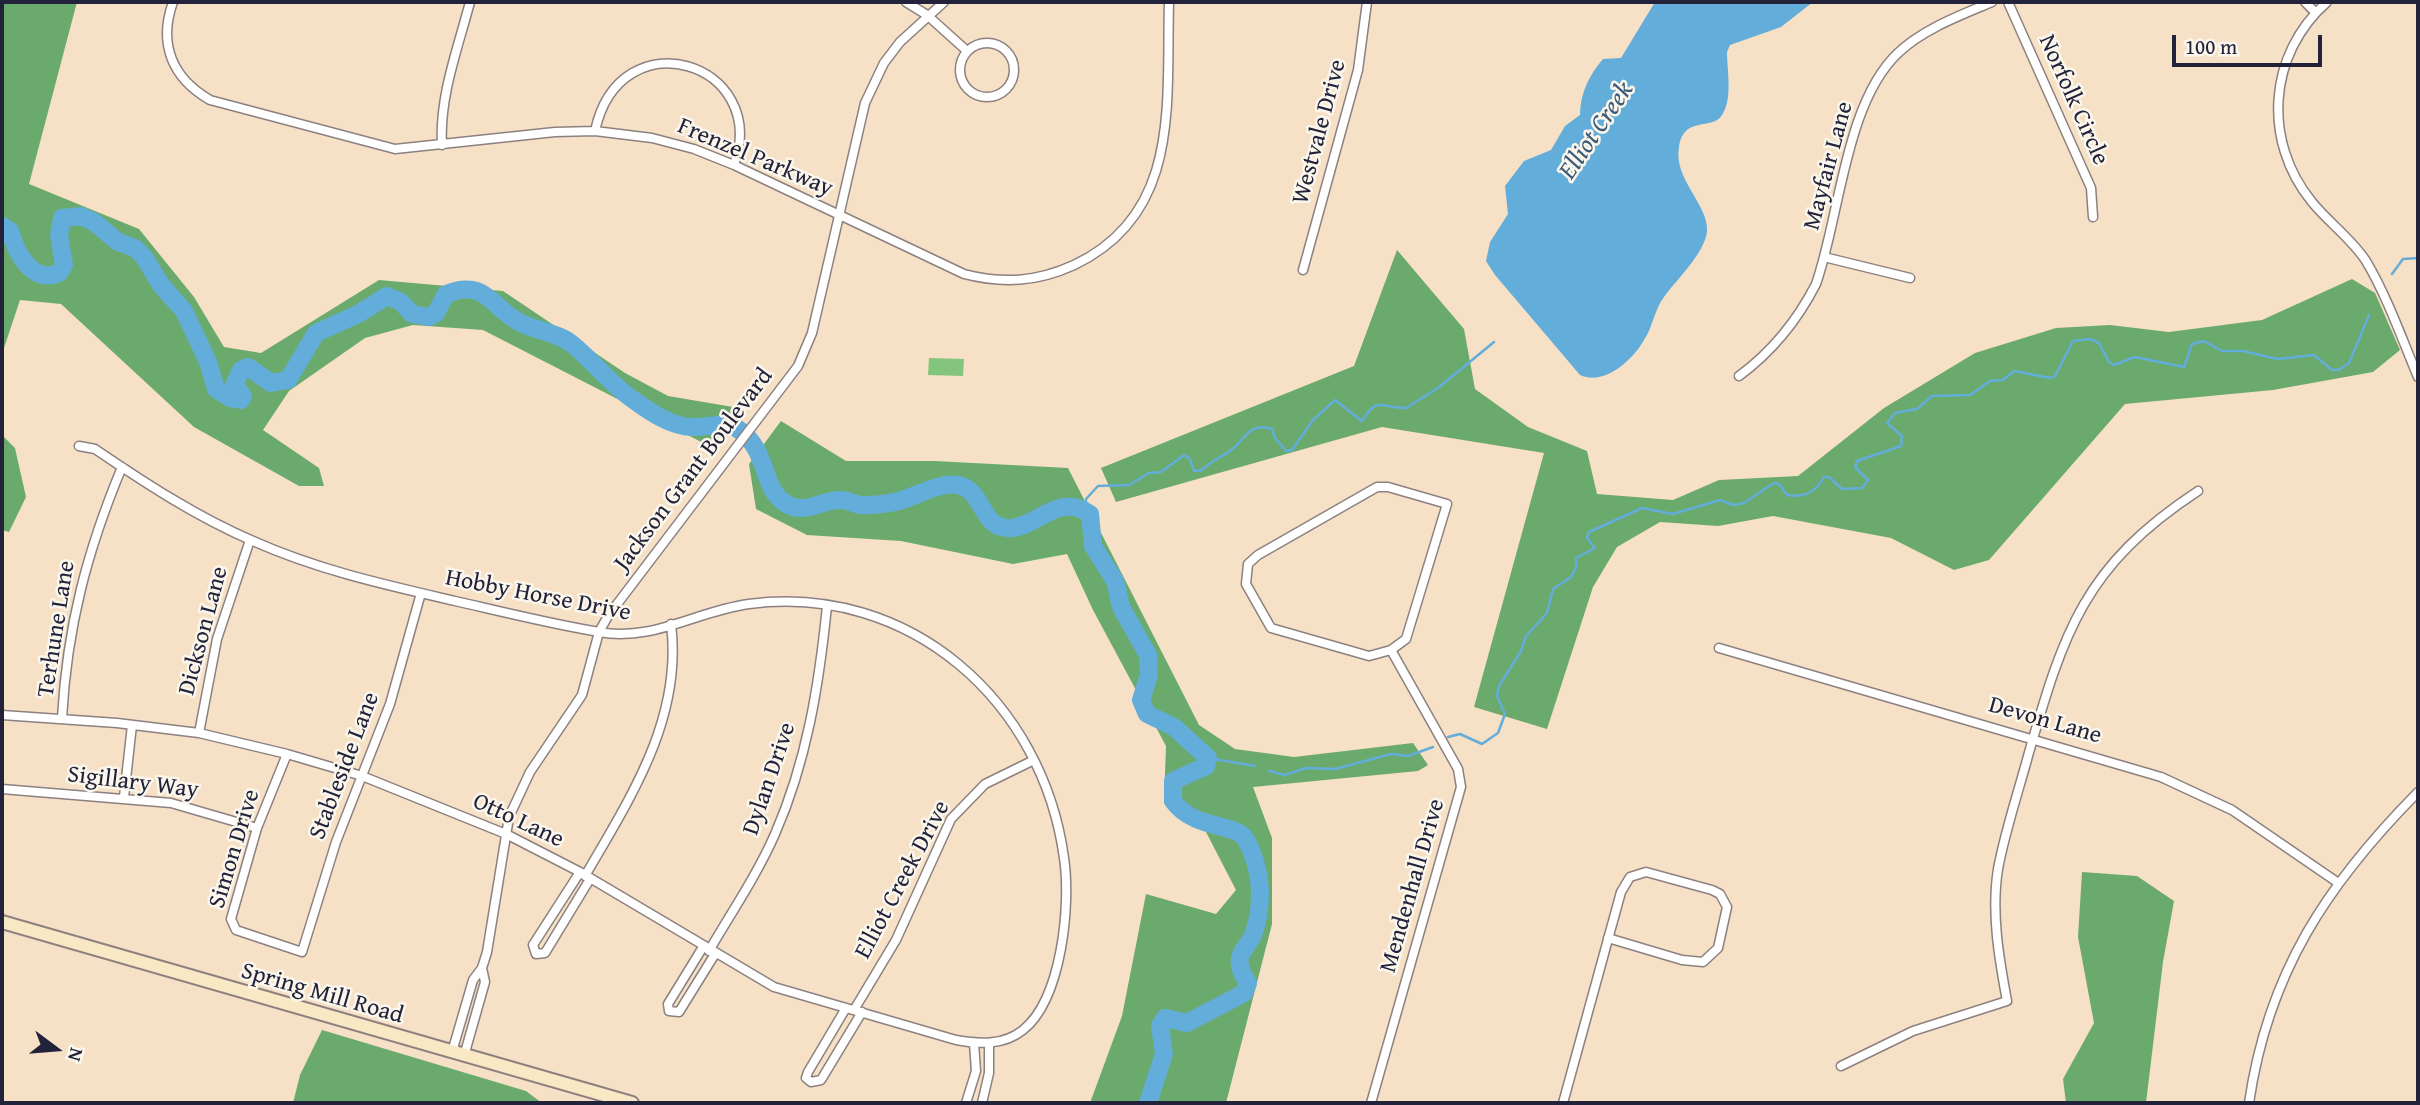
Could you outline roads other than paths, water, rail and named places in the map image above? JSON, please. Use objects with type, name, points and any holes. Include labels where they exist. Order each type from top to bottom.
[{"type":"street","name":"Frenzel Parkway","points":[[173,2],[166,36],[171,61],[186,84],[210,100],[386,148],[407,150],[555,132],[595,131],[675,143],[734,165],[948,267],[985,279],[1014,281],[1043,277],[1091,257],[1127,227],[1149,193],[1162,160],[1169,2]]},
{"type":"street","points":[[442,145],[441,121],[446,92],[470,2]]},
{"type":"street","points":[[906,2],[927,15],[967,51]]},
{"type":"street","name":"Jackson Grant Boulevard","points":[[458,1054],[485,982],[482,968],[495,909],[506,834],[519,793],[582,695],[599,632],[608,616],[797,366],[812,333],[859,120],[872,86],[884,63],[927,15],[944,2]]},
{"type":"street","name":"Westvale Drive","points":[[1303,270],[1358,70],[1367,2]]},
{"type":"street","name":"Mayfair Lane","points":[[1740,376],[1781,338],[1803,309],[1824,257],[1856,131],[1872,88],[1898,53],[1914,41],[1992,2]]},
{"type":"street","name":"Norfolk Circle","points":[[2008,2],[2091,188],[2093,217]]},
{"type":"street","points":[[2305,2],[2315,12]]},
{"type":"street","points":[[2327,2],[2315,12],[2297,38],[2282,74],[2278,90],[2281,141],[2298,183],[2365,259],[2418,377]]},
{"type":"street","points":[[984,43],[994,44],[1009,54],[1015,72],[1008,89],[984,98],[968,90],[960,75],[960,67],[967,51],[984,43]]},
{"type":"street","points":[[595,131],[603,104],[626,76],[655,64],[682,63],[718,83],[733,105],[738,116],[740,143],[734,165]]},
{"type":"street","points":[[1824,257],[1910,278]]},
{"type":"street","name":"Hobby Horse Drive","points":[[79,446],[96,449],[181,504],[250,540],[338,572],[421,593],[599,632],[645,634],[708,612],[751,604],[827,606],[889,623],[951,657],[994,697],[1014,722],[1052,801],[1065,859],[1065,906],[1061,942],[1041,1010],[1023,1030],[989,1044]]},
{"type":"street","name":"Terhune Lane","points":[[62,719],[76,601],[102,516],[122,467]]},
{"type":"street","points":[[1377,487],[1388,487],[1447,504],[1412,627],[1403,643],[1391,650],[1363,655],[1273,629],[1246,583],[1248,564],[1377,487]]},
{"type":"street","points":[[1841,1066],[1895,1038],[2007,1001],[1997,937],[1998,870],[2033,738],[2061,648],[2092,590],[2114,561],[2151,524],[2198,491]]},
{"type":"street","name":"Dickson Lane","points":[[199,733],[217,639],[250,540]]},
{"type":"street","name":"Stableside Lane","points":[[302,952],[336,842],[405,657],[421,593]]},
{"type":"street","name":"Dylan Drive","points":[[709,951],[668,1004],[669,1011],[679,1012],[709,951],[760,864],[787,804],[802,761],[817,695],[827,606]]},
{"type":"street","points":[[585,876],[533,945],[536,954],[545,953],[634,790],[657,737],[674,675],[671,624]]},
{"type":"street","name":"Devon Lane","points":[[1719,648],[2123,763],[2209,798],[2262,829],[2337,882]]},
{"type":"street","name":"Mendenhall Drive","points":[[1371,1103],[1461,787],[1458,769],[1391,650]]},
{"type":"street","name":"Otto Lane","points":[[2,715],[199,733],[287,754],[362,776],[506,834],[585,876],[709,951],[775,987],[974,1044],[989,1044]]},
{"type":"street","points":[[124,797],[132,725]]},
{"type":"street","name":"Simon Drive","points":[[287,754],[257,828],[231,919],[236,930],[302,952]]},
{"type":"street","name":"Elliot Creek Drive","points":[[854,1010],[821,1080],[811,1082],[806,1078],[808,1072],[854,1010],[896,940],[951,819],[985,784],[1034,760]]},
{"type":"street","name":"Sigillary Way","points":[[2,789],[124,797],[205,811],[257,828]]},
{"type":"street","points":[[2249,1103],[2258,1054],[2285,973],[2307,930],[2337,882],[2380,830],[2418,792]]},
{"type":"street","points":[[1563,1103],[1608,938],[1625,884],[1637,874],[1646,872],[1713,890],[1720,894],[1727,907],[1718,948],[1703,962],[1682,960],[1608,938]]},
{"type":"street","name":"Spring Mill Road","points":[[2,922],[626,1102]]},
{"type":"street","name":"Jackson Grant Boulevard","points":[[458,1054],[472,980],[482,968]]},
{"type":"street","points":[[967,1103],[976,1071],[974,1044]]},
{"type":"street","points":[[982,1103],[989,1073],[989,1044]]},
{"type":"water","name":"Elliot Creek","points":[[1655,2],[1813,2],[1781,27],[1730,45],[1727,52],[1728,93],[1722,115],[1717,120],[1686,131],[1679,147],[1681,170],[1706,221],[1705,239],[1696,257],[1661,302],[1639,348],[1616,370],[1589,378],[1580,375],[1486,261],[1490,242],[1508,214],[1505,186],[1524,161],[1551,150],[1565,126],[1580,115],[1586,85],[1594,72],[1603,59],[1621,58]]},
{"type":"waterway","points":[[2,226],[10,231],[21,257],[33,271],[49,276],[59,273],[64,265],[59,235],[62,218],[81,216],[94,222],[118,242],[135,248],[144,257],[161,285],[184,311],[208,362],[216,389],[230,398],[241,400],[243,396],[234,385],[241,370],[248,367],[271,383],[288,380],[316,333],[358,314],[387,296],[401,302],[412,314],[429,317],[436,313],[446,294],[470,290],[487,296],[519,322],[566,340],[626,395],[662,418],[684,426],[722,425],[738,429],[755,447],[777,496],[792,507],[806,508],[840,500],[861,505],[882,504],[937,487],[958,485],[967,488],[988,517],[1002,527],[1022,526],[1059,508],[1079,508],[1090,514],[1093,546],[1115,581],[1121,607],[1148,655],[1149,675],[1141,700],[1147,714],[1174,727],[1208,758],[1206,766],[1173,781],[1173,801],[1192,817],[1241,834],[1255,862],[1260,887],[1257,923],[1240,958],[1240,968],[1248,983],[1244,993],[1187,1023],[1165,1018],[1160,1026],[1164,1054],[1148,1103]]},
{"type":"waterway","points":[[2392,274],[2403,259],[2418,258]]},
{"type":"waterway","points":[[1448,737],[1460,734],[1482,744],[1498,733],[1505,714],[1497,696],[1499,686],[1521,651],[1526,636],[1547,613],[1553,589],[1571,577],[1576,568],[1576,558],[1595,548],[1587,538],[1589,532],[1642,508],[1673,514],[1720,500],[1733,505],[1744,503],[1774,483],[1779,484],[1787,495],[1793,496],[1804,495],[1813,490],[1824,477],[1829,477],[1842,489],[1862,488],[1868,480],[1855,467],[1857,461],[1901,446],[1902,436],[1887,423],[1895,413],[1917,409],[1932,396],[1970,395],[1990,381],[2003,380],[2014,371],[2050,378],[2055,376],[2073,341],[2090,339],[2099,343],[2109,362],[2114,365],[2135,357],[2184,367],[2192,344],[2204,341],[2222,351],[2243,351],[2277,359],[2314,355],[2332,370],[2339,370],[2349,363],[2369,315]]},
{"type":"waterway","points":[[1086,511],[1086,499],[1098,486],[1129,485],[1149,473],[1161,472],[1184,455],[1190,459],[1194,471],[1202,470],[1257,428],[1272,429],[1275,438],[1286,451],[1292,450],[1313,420],[1335,400],[1362,421],[1376,405],[1406,408],[1438,388],[1494,342]]},
{"type":"waterway","points":[[1269,771],[1284,775],[1306,768],[1335,769],[1391,754],[1408,756],[1433,747]]},
{"type":"waterway","points":[[1208,758],[1255,766]]}]
